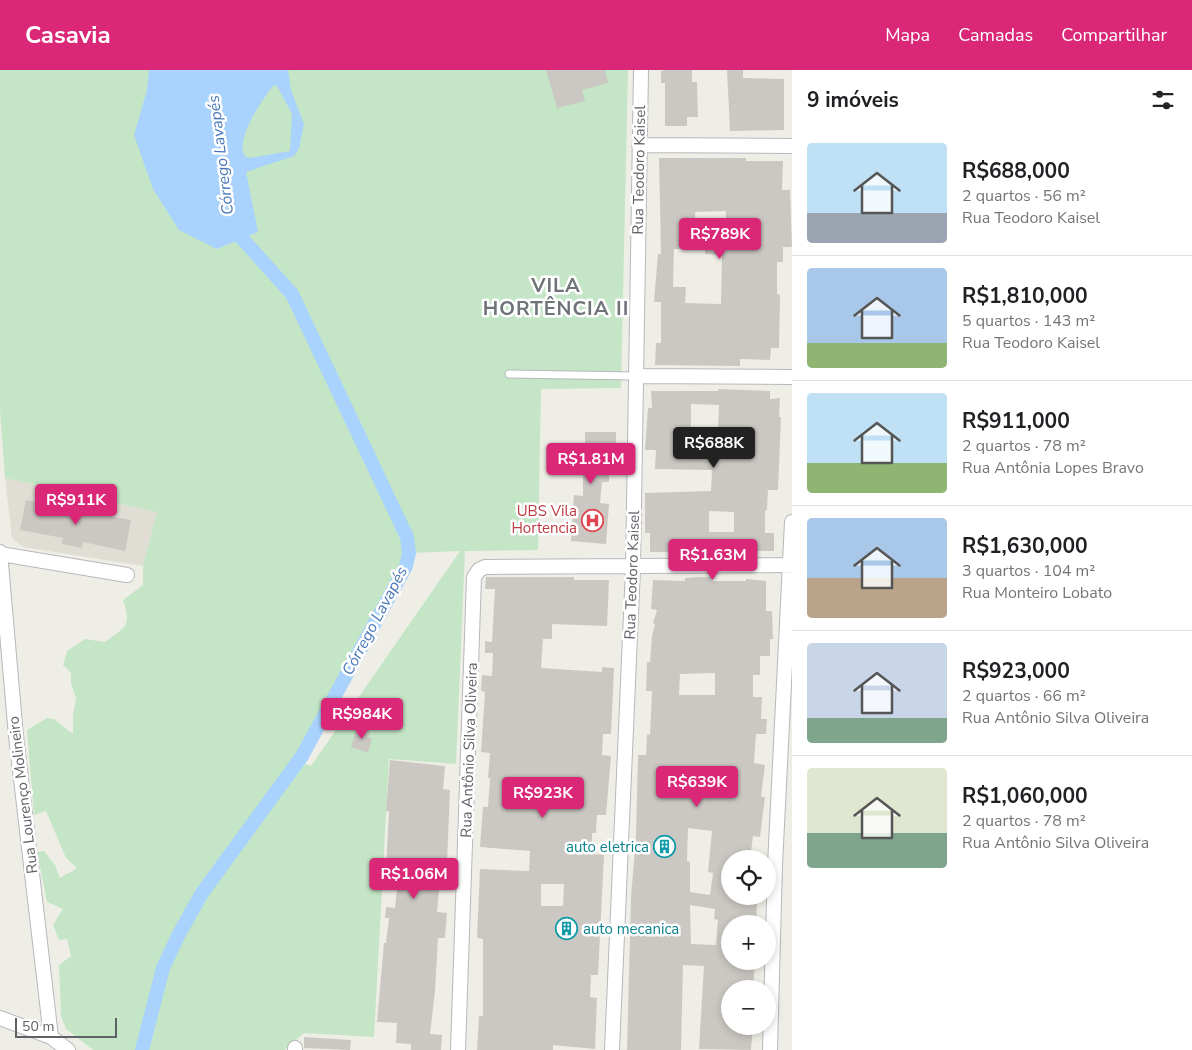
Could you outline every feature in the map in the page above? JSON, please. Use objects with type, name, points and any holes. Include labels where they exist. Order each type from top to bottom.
[{"type":"street","name":"Rua Teodoro Kaisel","points":[[612,1050],[633,568],[641,70]]},
{"type":"street","points":[[639,145],[792,146]]},
{"type":"street","points":[[636,376],[792,377]]},
{"type":"street","points":[[770,1050],[775,866],[792,522]]},
{"type":"street","points":[[0,554],[127,575]]},
{"type":"street","name":"Rua Lourenço Molineiro","points":[[0,554],[16,736],[52,1037]]},
{"type":"street","points":[[633,568],[791,565]]},
{"type":"street","name":"Rua Antônio Silva Oliveira","points":[[458,1050],[474,578],[479,570],[485,567],[633,568]]},
{"type":"street","points":[[0,1018],[52,1037],[68,1050]]},
{"type":"lane","points":[[509,374],[636,376]]},
{"type":"shaded area","points":[[5,478],[157,512],[143,566],[23,547],[12,538]]},
{"type":"green space","points":[[0,70],[628,70],[621,388],[541,389],[538,550],[465,551],[456,764],[389,759],[374,1037],[304,1033],[285,1050],[93,1050],[66,1029],[61,1016],[59,965],[71,956],[67,939],[59,940],[53,925],[63,909],[47,902],[37,852],[44,851],[55,865],[60,878],[77,868],[66,858],[46,811],[34,815],[27,730],[47,718],[54,719],[73,734],[73,715],[76,698],[71,683],[71,673],[63,665],[67,651],[85,639],[105,642],[125,625],[127,616],[123,600],[143,585],[143,566],[157,512],[5,478],[0,410]],"holes":[[[460,551],[311,766],[299,761],[406,566],[410,553]]]},
{"type":"water","points":[[149,70],[288,70],[291,90],[304,124],[299,149],[294,156],[246,172],[258,232],[217,249],[179,230],[153,189],[134,135],[147,90]],"holes":[[[274,85],[277,86],[292,114],[290,151],[249,158],[245,156],[243,149],[246,130],[263,99]]]},
{"type":"building","points":[[546,70],[605,70],[608,83],[582,90],[585,101],[557,108]]},
{"type":"building","points":[[692,70],[692,82],[697,82],[698,117],[687,117],[687,126],[665,126],[665,83],[661,83],[661,71]]},
{"type":"building","points":[[727,70],[743,70],[743,78],[784,79],[784,130],[730,131]]},
{"type":"building","points":[[659,158],[746,158],[746,161],[783,161],[782,190],[790,190],[792,247],[783,247],[783,262],[777,262],[777,294],[780,295],[779,348],[771,348],[770,360],[740,359],[740,366],[655,365],[656,343],[661,343],[661,302],[654,302],[658,254],[661,254]],"holes":[[[726,211],[726,226],[743,225],[743,247],[722,247],[721,232],[696,233],[695,212]],[[705,248],[705,254],[722,255],[721,304],[685,303],[686,287],[673,287],[674,249]]]},
{"type":"building","points":[[718,389],[770,391],[770,399],[780,398],[778,490],[768,490],[767,510],[765,511],[765,533],[774,533],[774,551],[650,552],[650,533],[645,533],[645,493],[711,491],[712,470],[655,469],[656,450],[645,450],[648,408],[652,408],[651,391],[718,391]],"holes":[[[691,404],[719,405],[718,430],[691,429]],[[709,511],[734,512],[734,532],[709,532]]]},
{"type":"building","points":[[585,432],[616,432],[616,465],[609,465],[609,482],[602,482],[600,503],[609,504],[606,544],[571,541],[574,495],[583,496],[583,473],[561,471],[563,445],[585,446]]},
{"type":"building","points":[[26,500],[131,520],[125,551],[83,542],[82,548],[62,544],[63,538],[20,530]]},
{"type":"building","points":[[486,577],[574,577],[574,580],[609,580],[607,626],[552,624],[552,639],[543,639],[541,668],[602,672],[602,667],[614,668],[611,734],[603,734],[602,755],[611,756],[606,815],[597,815],[596,833],[592,833],[592,854],[604,855],[598,975],[591,975],[590,997],[597,998],[595,1049],[553,1045],[553,1050],[477,1050],[479,1016],[483,1016],[483,939],[477,938],[480,869],[529,871],[530,851],[480,847],[483,807],[488,807],[490,778],[488,778],[490,753],[481,752],[485,692],[481,691],[482,675],[492,676],[493,653],[485,653],[485,641],[492,642],[495,589],[485,589]],"holes":[[[541,884],[564,884],[563,906],[541,906]]]},
{"type":"building","points":[[711,577],[712,581],[746,581],[746,579],[766,581],[766,611],[772,611],[773,639],[770,639],[770,656],[760,656],[760,675],[753,675],[753,697],[762,697],[761,719],[767,719],[766,734],[756,734],[754,763],[765,765],[761,797],[765,797],[760,837],[753,836],[751,850],[721,850],[721,905],[757,905],[756,915],[721,915],[721,970],[754,970],[754,980],[721,980],[721,1035],[752,1035],[751,1050],[699,1049],[704,966],[683,965],[681,1050],[627,1050],[631,897],[636,836],[638,755],[646,755],[647,734],[650,735],[652,691],[646,691],[647,662],[650,662],[655,624],[653,623],[657,610],[651,609],[653,580],[685,581],[685,578]],"holes":[[[715,673],[715,695],[679,695],[680,674]],[[688,828],[712,831],[708,872],[713,873],[710,895],[690,892],[690,862],[687,861]],[[690,905],[715,909],[714,919],[718,920],[716,945],[691,944]]]},
{"type":"building","points":[[357,727],[370,731],[368,737],[372,738],[368,753],[351,747]]},
{"type":"building","points":[[390,760],[445,766],[443,789],[450,790],[447,864],[442,863],[437,912],[447,913],[445,938],[438,938],[430,1034],[442,1035],[441,1050],[411,1050],[411,1044],[396,1043],[397,1023],[377,1022],[384,943],[386,943],[389,918],[385,918],[386,907],[395,908],[399,870],[386,869],[389,811],[386,811]]},
{"type":"building","points":[[304,1037],[351,1040],[350,1050],[304,1048]]},
{"type":"waterway","name":"Córrego Lavapés","points":[[142,1050],[163,968],[179,934],[202,893],[302,756],[406,566],[409,553],[407,537],[292,294],[230,225]]},
{"type":"place","name":"UBS Vila Hortencia","points":[[593,520]]},
{"type":"place","name":"auto eletrica","points":[[665,847]]},
{"type":"place","name":"auto mecanica","points":[[567,929]]},
{"type":"district","name":"VILA HORTÊNCIA II","points":[[556,296]]}]
